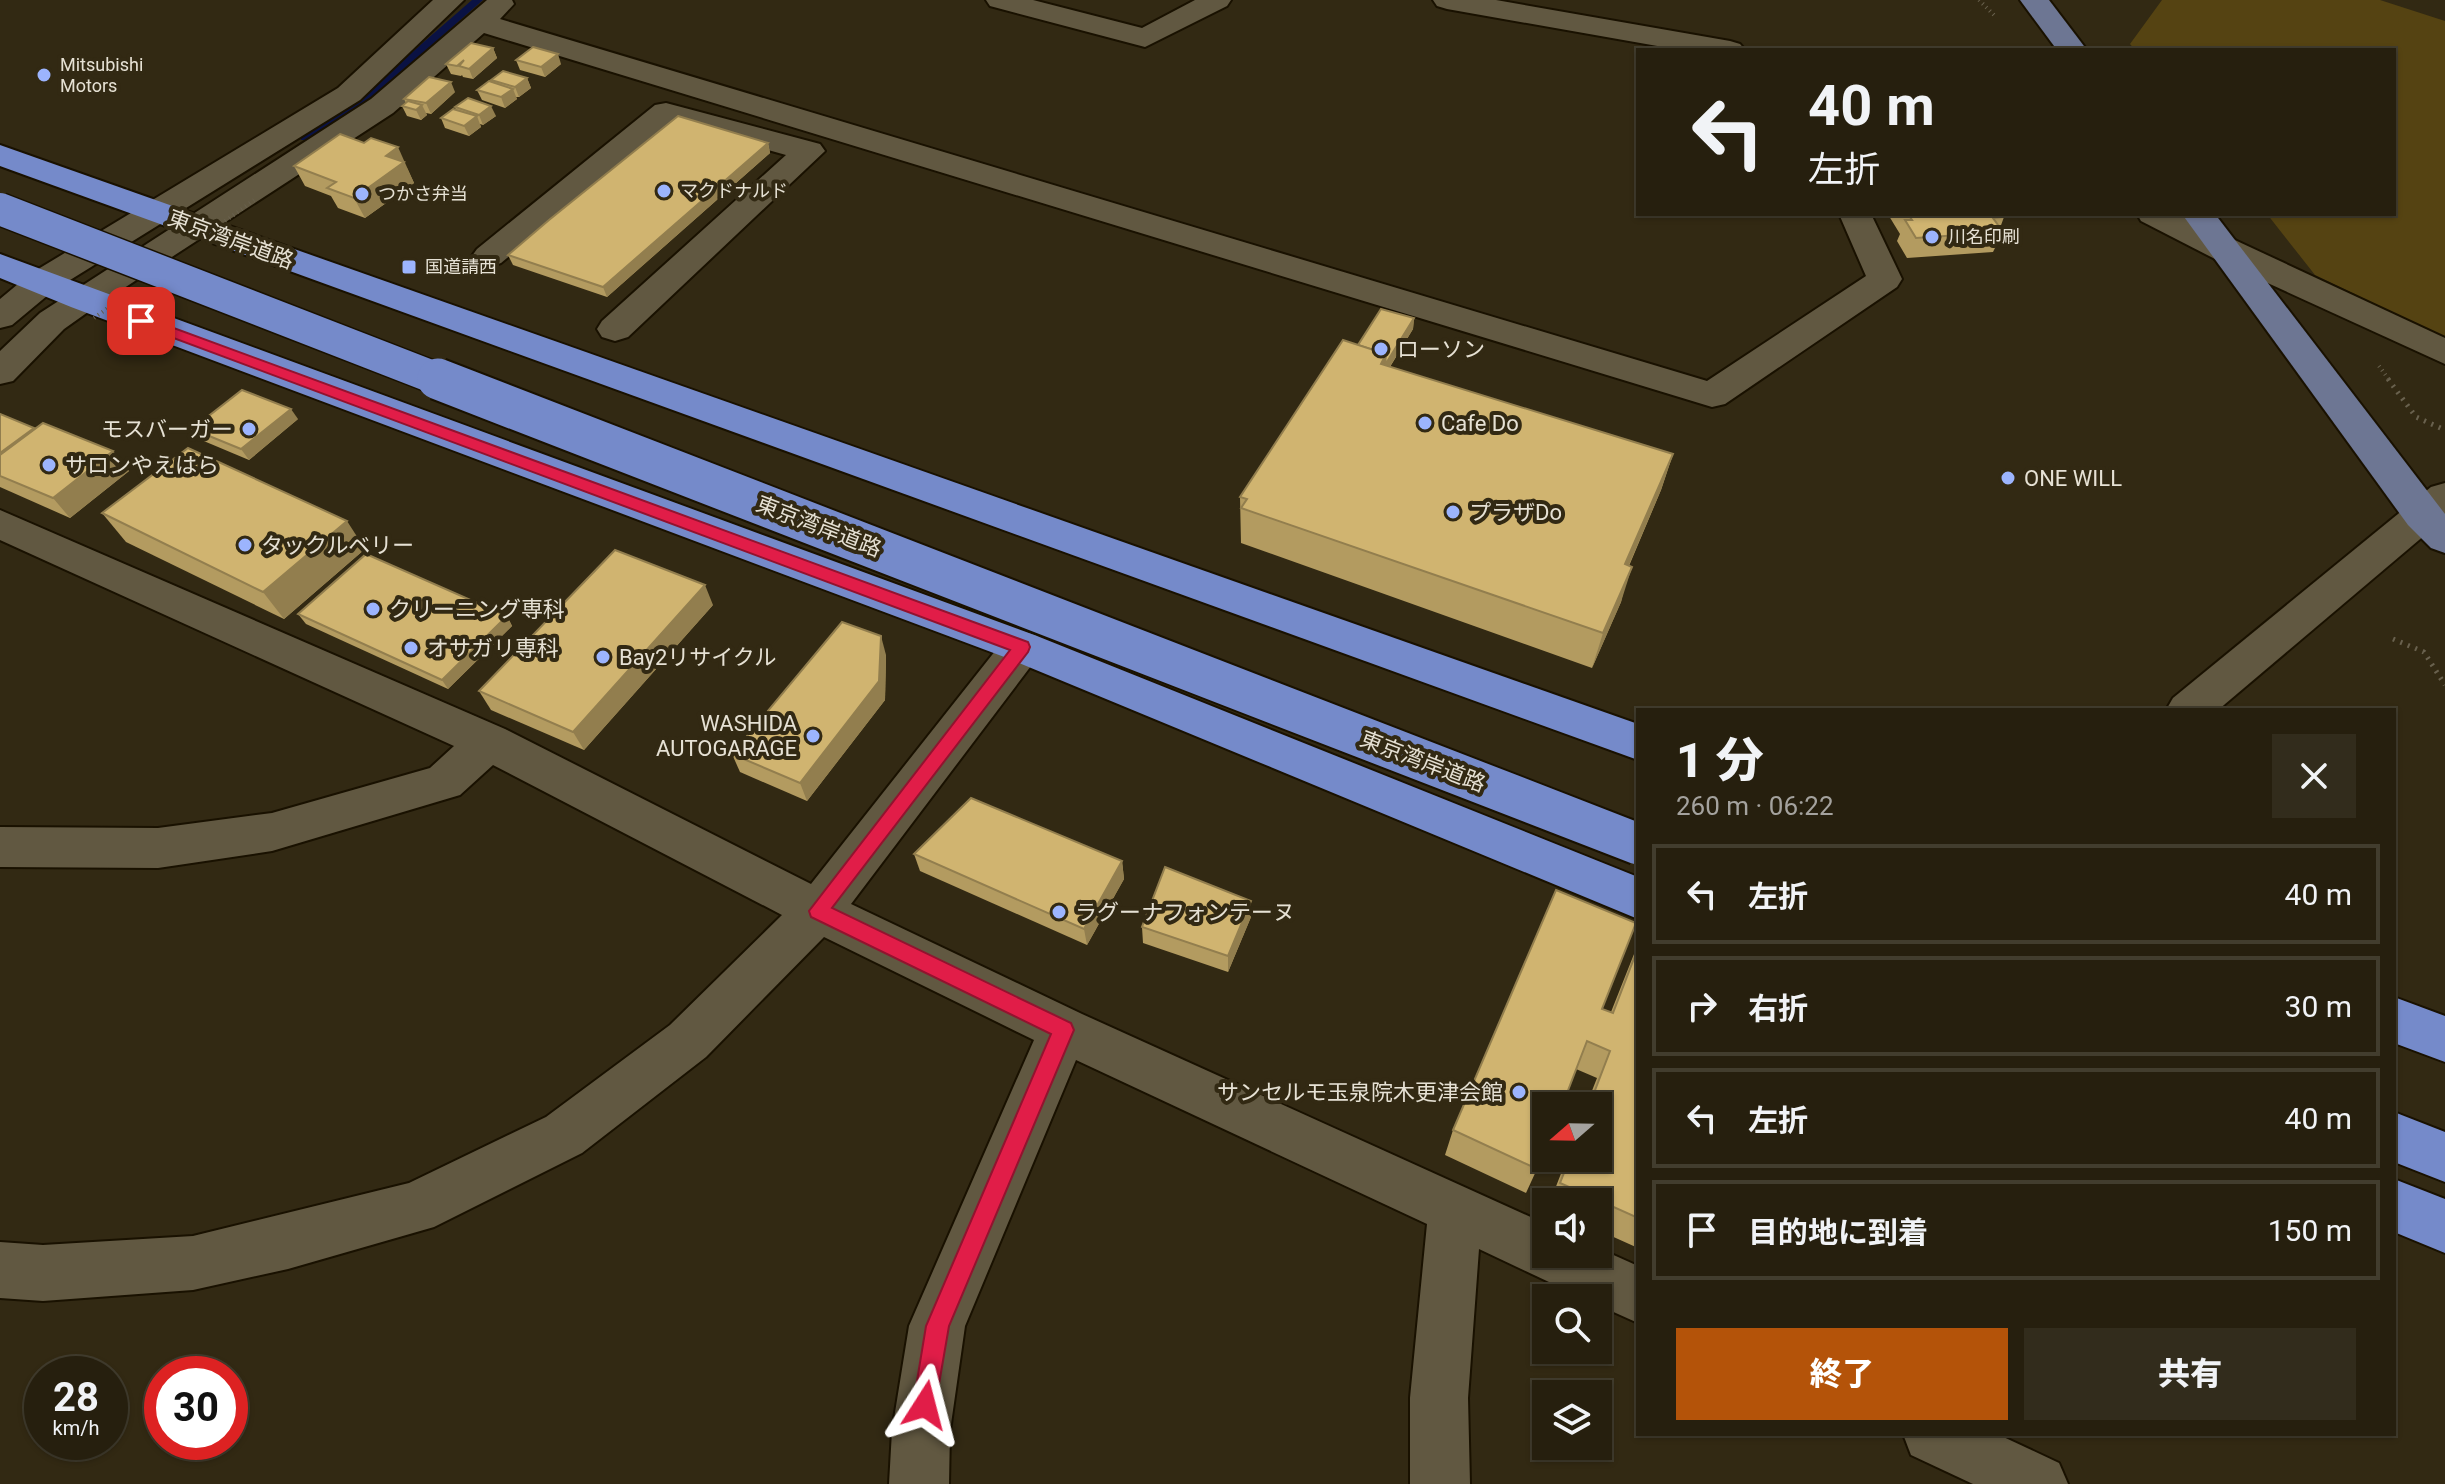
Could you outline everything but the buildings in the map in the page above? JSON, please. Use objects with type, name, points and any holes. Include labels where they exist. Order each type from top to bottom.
[{"type":"highway","name":"東京湾岸道路","points":[[0,155],[1636,741]]},
{"type":"highway","name":"東京湾岸道路","points":[[0,209],[1636,843]]},
{"type":"highway","points":[[0,265],[42,282],[95,315],[1022,647],[1636,897]]},
{"type":"highway","points":[[0,275],[42,282]]},
{"type":"highway","points":[[2396,1021],[2445,1039]]},
{"type":"highway","points":[[2396,1138],[2445,1157]]},
{"type":"highway","points":[[2396,1206],[2445,1226]]},
{"type":"main road","points":[[2034,0],[2070,48]]},
{"type":"main road","points":[[2200,216],[2437,517],[2445,567]]},
{"type":"street","points":[[0,317],[42,282],[349,94],[450,0]]},
{"type":"street","points":[[0,372],[52,321],[95,315],[195,227],[382,106],[505,0]]},
{"type":"street","points":[[1000,0],[1145,38],[1217,0]]},
{"type":"street","points":[[1447,0],[1719,48]]},
{"type":"street","points":[[480,22],[1712,395],[1885,279],[1856,216]]},
{"type":"street","points":[[489,256],[666,112],[809,151],[615,329]]},
{"type":"street","points":[[2157,216],[2227,252],[2445,352]]},
{"type":"street","points":[[2191,708],[2437,517]]},
{"type":"street","points":[[0,524],[489,742],[818,911],[1064,1030],[1532,1245]]},
{"type":"street","points":[[0,1270],[43,1273],[193,1263],[288,1242],[415,1208],[564,1135],[688,1041],[818,911],[1022,647]]},
{"type":"street","points":[[0,847],[158,848],[272,832],[444,782],[489,742]]},
{"type":"street","points":[[919,1484],[921,1431],[937,1326],[1064,1030]]},
{"type":"street","points":[[1440,1484],[1439,1398],[1455,1209]]},
{"type":"street","points":[[1580,1268],[1636,1294]]},
{"type":"street","points":[[1952,1454],[2038,1484]]},
{"type":"path","points":[[2373,358],[2416,417],[2445,430]]},
{"type":"path","points":[[2393,639],[2424,652],[2445,685]]},
{"type":"shaded area","points":[[2162,0],[2380,0],[2445,21],[2445,338],[2315,275],[2269,216],[2396,216],[2396,48],[2133,48],[2130,44]]},
{"type":"waterway","points":[[305,138],[368,96],[478,0]]},
{"type":"place","name":"Mitsubishi Motors","points":[[44,75]]},
{"type":"place","name":"マクドナルド","points":[[664,191]]},
{"type":"place","name":"つかさ弁当","points":[[362,194]]},
{"type":"place","name":"川名印刷","points":[[1932,237]]},
{"type":"place","name":"国道請西","points":[[409,267]]},
{"type":"place","name":"ローソン","points":[[1381,349]]},
{"type":"place","name":"Cafe Do","points":[[1425,423]]},
{"type":"place","name":"モスバーガー","points":[[249,429]]},
{"type":"place","name":"サロンやえはら","points":[[49,465]]},
{"type":"place","name":"ONE WILL","points":[[2008,478]]},
{"type":"place","name":"プラザDo","points":[[1453,512]]},
{"type":"place","name":"タックルベリー","points":[[245,545]]},
{"type":"place","name":"クリーニング専科","points":[[373,609]]},
{"type":"place","name":"オサガリ専科","points":[[411,648]]},
{"type":"place","name":"Bay2リサイクル","points":[[603,657]]},
{"type":"place","name":"WASHIDA AUTOGARAGE","points":[[813,736]]},
{"type":"place","name":"ラグーナフォンテーヌ","points":[[1059,912]]},
{"type":"place","name":"サンセルモ玉泉院木更津会館","points":[[1519,1092]]},
{"type":"route","points":[[141,321],[1022,647],[818,911],[1064,1030],[937,1326],[925,1405]]}]
